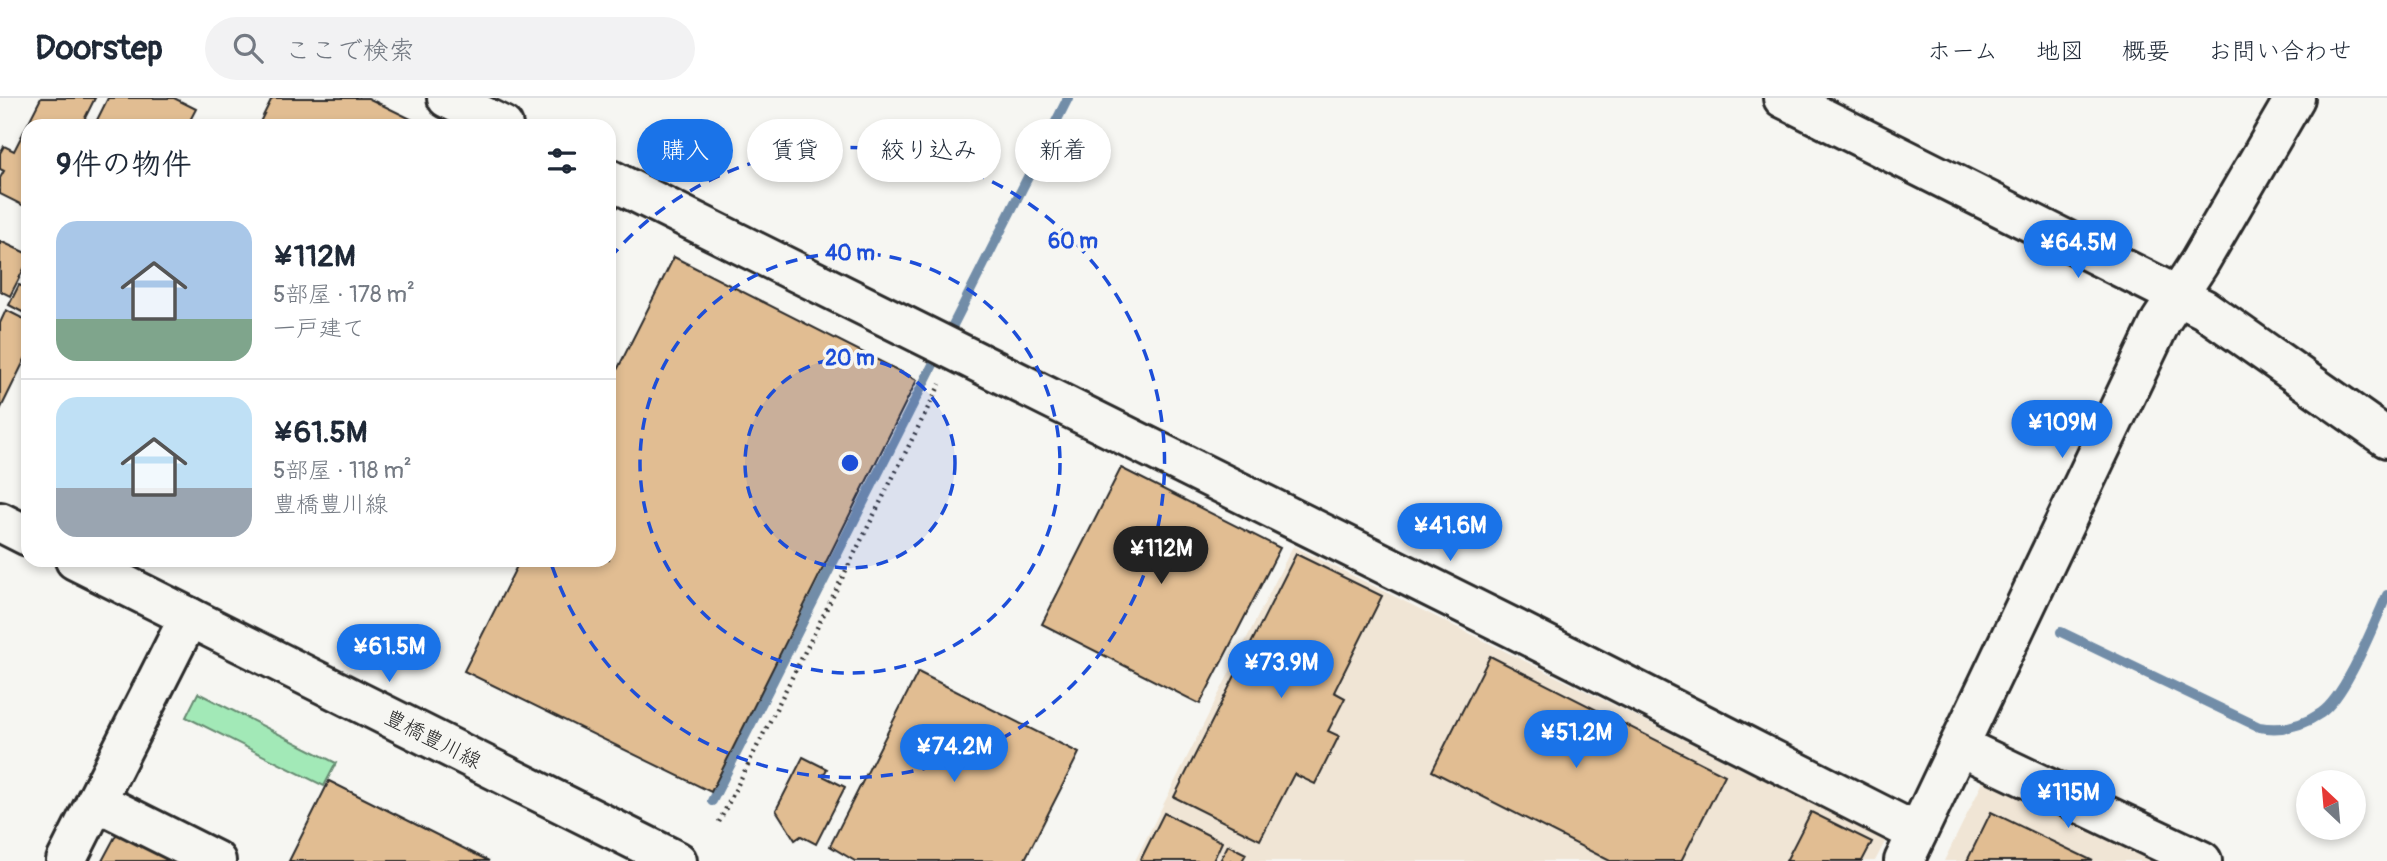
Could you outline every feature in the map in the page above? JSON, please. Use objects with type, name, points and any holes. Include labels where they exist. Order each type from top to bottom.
[{"type":"street","points":[[447,98],[489,119]]},
{"type":"street","points":[[1783,98],[2204,309],[2387,438]]},
{"type":"street","points":[[616,182],[1513,628],[1910,847],[2161,321],[2199,263],[2295,98]]},
{"type":"street","points":[[0,523],[21,533]]},
{"type":"street","name":"豊橋豊川線","points":[[89,567],[677,861]]},
{"type":"street","points":[[66,861],[189,617]]},
{"type":"street","points":[[1959,746],[2202,861]]},
{"type":"street","points":[[96,801],[216,861]]},
{"type":"path","points":[[719,822],[948,348]]},
{"type":"shaded area","points":[[1293,546],[1886,840],[1875,861],[1135,861]]},
{"type":"shaded area","points":[[1984,780],[2151,861],[1944,861]]},
{"type":"green space","points":[[198,693],[336,763],[324,786],[186,717]]},
{"type":"building","points":[[41,98],[95,98],[84,119],[30,119]]},
{"type":"building","points":[[108,98],[174,98],[196,109],[191,119],[98,119]]},
{"type":"building","points":[[272,98],[368,98],[411,119],[262,119]]},
{"type":"building","points":[[21,137],[21,204],[0,194],[0,178],[4,171],[0,169],[0,153],[4,146],[14,151]]},
{"type":"building","points":[[0,241],[21,251],[21,275],[10,296],[0,291]]},
{"type":"building","points":[[674,257],[917,380],[711,792],[464,671],[516,567],[616,567],[616,372]]},
{"type":"building","points":[[19,285],[21,286],[21,311],[9,305]]},
{"type":"building","points":[[6,310],[21,318],[21,367],[0,410],[0,323]]},
{"type":"building","points":[[1121,468],[1280,548],[1200,704],[1042,624]]},
{"type":"building","points":[[1296,554],[1382,596],[1334,692],[1345,698],[1328,731],[1339,736],[1315,784],[1294,774],[1260,840],[1174,797]]},
{"type":"building","points":[[1490,656],[1725,775],[1681,861],[1610,861],[1432,771]]},
{"type":"building","points":[[918,672],[1079,753],[1024,861],[855,861],[830,846]]},
{"type":"building","points":[[803,757],[827,769],[823,776],[845,787],[816,844],[801,836],[795,840],[776,810]]},
{"type":"building","points":[[329,781],[489,861],[289,861]]},
{"type":"building","points":[[1811,812],[1872,842],[1862,861],[1786,861]]},
{"type":"building","points":[[1991,812],[2093,861],[1967,861]]},
{"type":"building","points":[[1164,813],[1222,842],[1213,861],[1140,861]]},
{"type":"building","points":[[117,833],[174,861],[102,861]]},
{"type":"building","points":[[1228,845],[1246,854],[1242,861],[1220,861]]},
{"type":"waterway","points":[[712,801],[1068,98]]},
{"type":"waterway","points":[[2061,632],[2259,727],[2283,728],[2306,721],[2331,704],[2350,676],[2387,595]]}]
